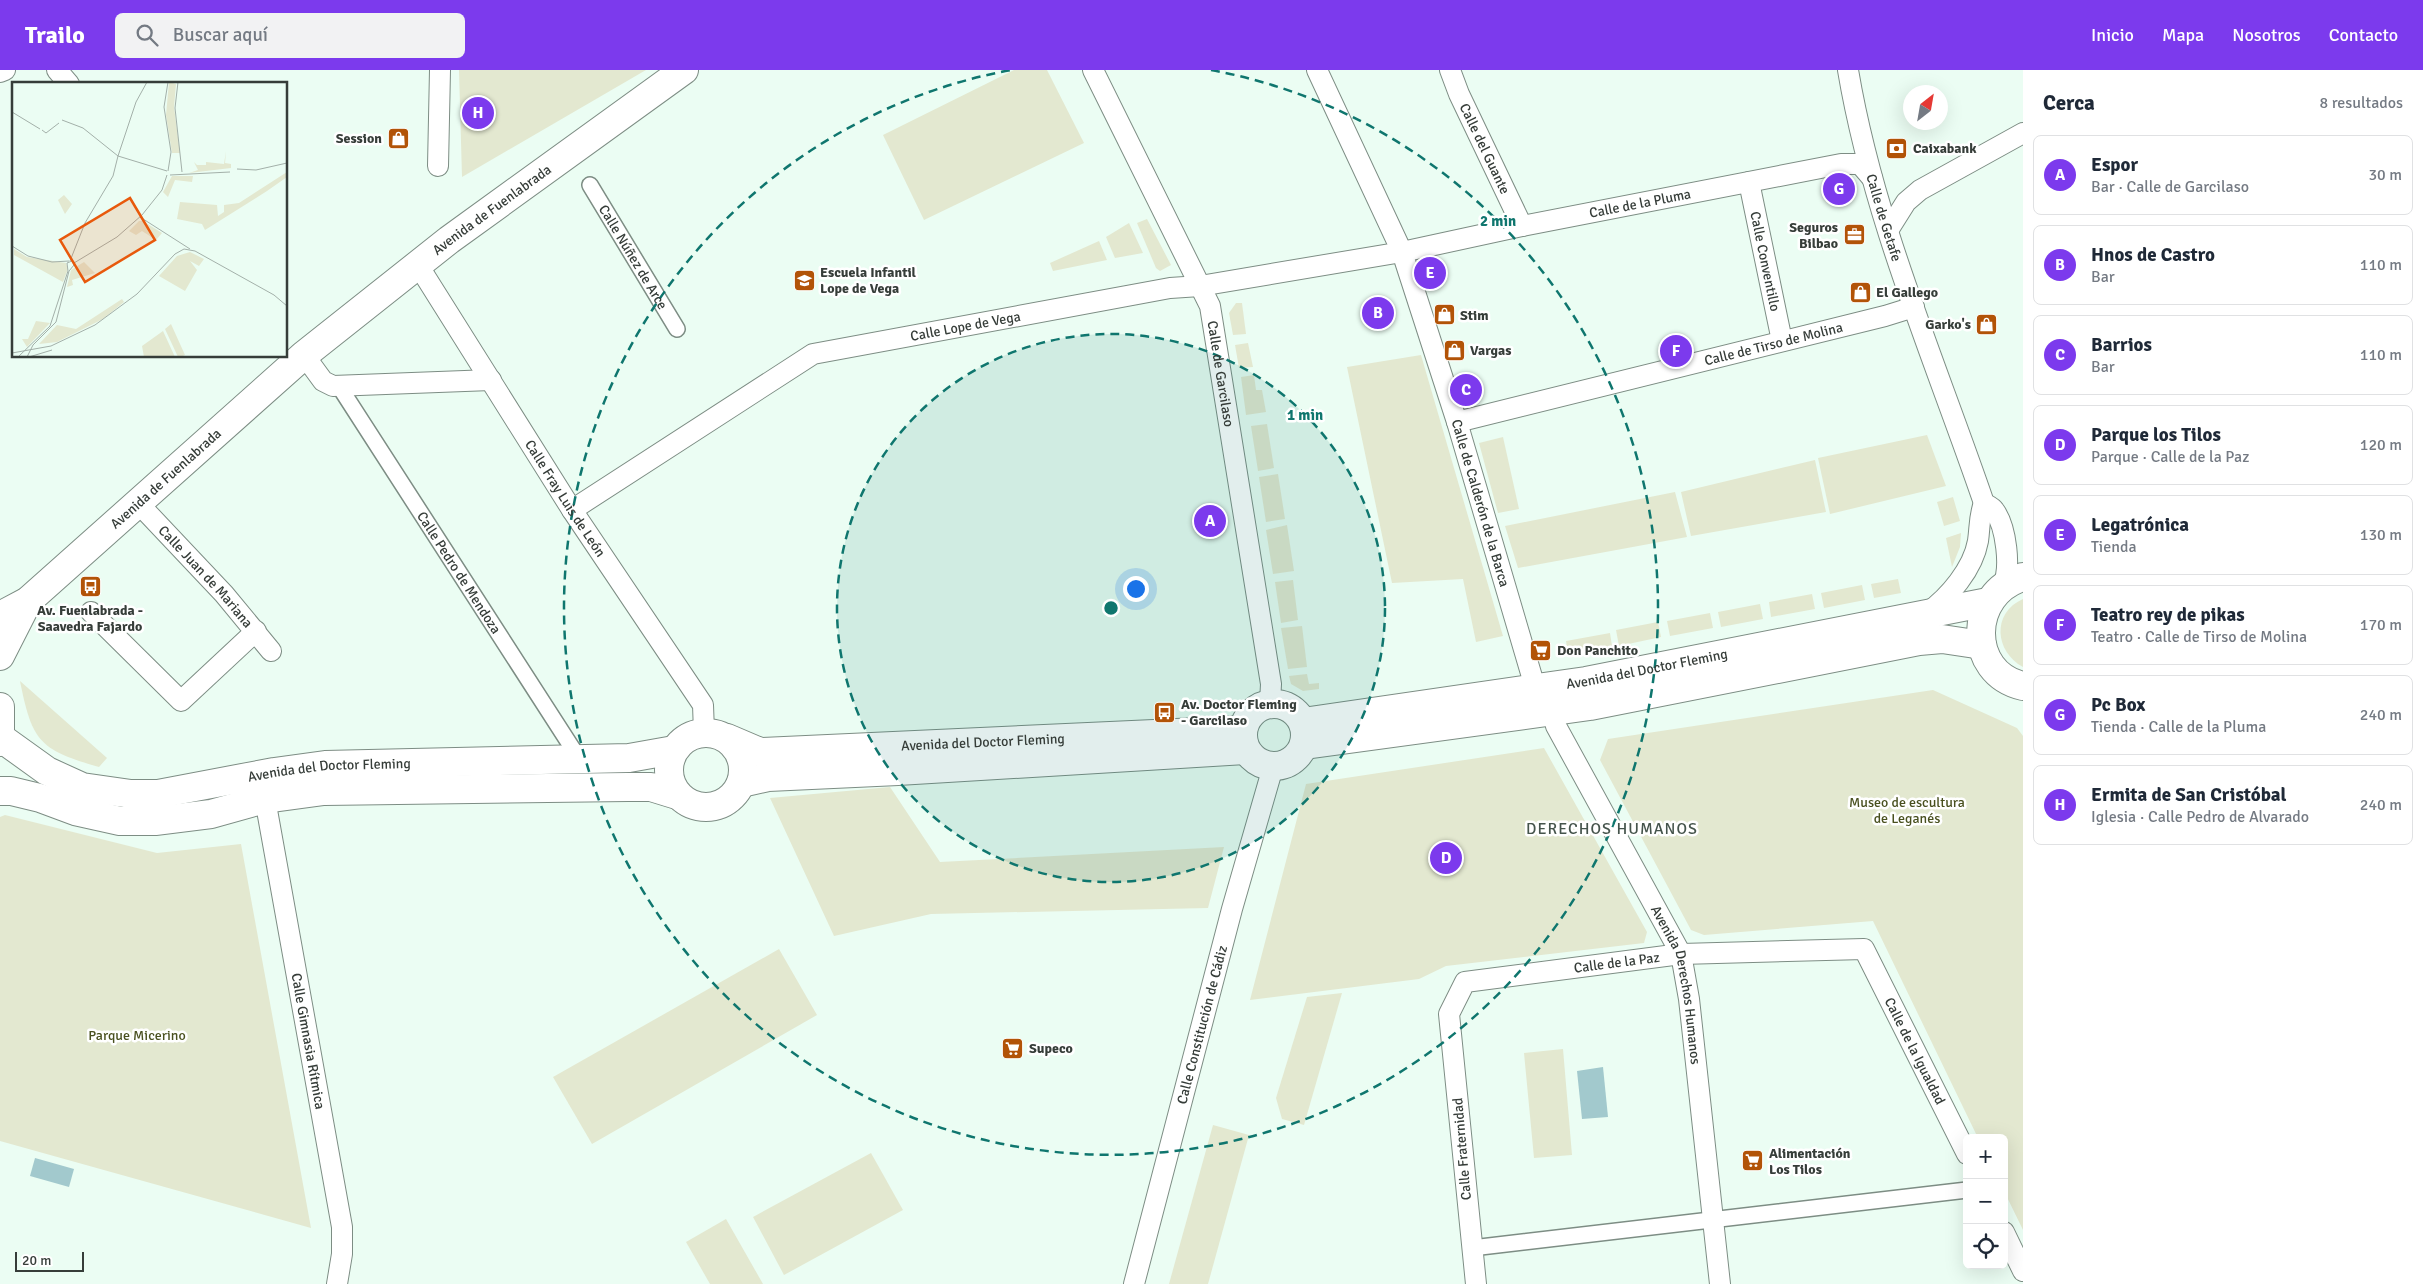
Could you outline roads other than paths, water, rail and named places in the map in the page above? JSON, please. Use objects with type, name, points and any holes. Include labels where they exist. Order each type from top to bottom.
[{"type":"main road","name":"Avenida de Fuenlabrada","points":[[0,616],[28,600],[304,355],[449,240],[684,70]]},
{"type":"main road","points":[[2004,588],[1982,616],[1980,630],[1982,645],[1988,661],[2000,674],[2020,687]]},
{"type":"main road","name":"Avenida del Doctor Fleming","points":[[1304,734],[1535,687],[1586,680],[1927,614],[2004,588]]},
{"type":"main road","name":"Avenida de Fuenlabrada","points":[[0,656],[28,600]]},
{"type":"main road","name":"Avenida del Doctor Fleming","points":[[1304,734],[1552,711],[1919,641],[1942,639],[1982,645]]},
{"type":"main road","points":[[1270,703],[1290,707],[1304,734],[1291,762],[1273,767],[1256,762],[1244,740],[1251,712],[1270,703]]},
{"type":"main road","points":[[0,707],[1,740]]},
{"type":"main road","points":[[692,734],[715,735],[736,747],[742,758],[743,771],[741,783],[734,794],[725,802],[712,807],[693,805],[677,795],[671,784],[668,772],[669,760],[682,740],[692,734]]},
{"type":"main road","name":"Avenida del Doctor Fleming","points":[[715,735],[760,752],[1244,740]]},
{"type":"main road","name":"Avenida del Doctor Fleming","points":[[1,740],[47,771],[82,787],[131,794],[158,794],[274,772],[325,765],[629,758],[674,750]]},
{"type":"main road","name":"Avenida del Doctor Fleming","points":[[741,783],[768,777],[898,772],[1244,740]]},
{"type":"main road","name":"Avenida del Doctor Fleming","points":[[0,791],[21,793],[75,811],[120,821],[155,821],[186,818],[211,814],[264,799],[324,791],[628,787],[651,788],[677,795]]},
{"type":"street","points":[[0,72],[5,70]]},
{"type":"street","points":[[57,70],[67,82]]},
{"type":"street","points":[[438,166],[440,70]]},
{"type":"street","name":"Calle de Garcilaso","points":[[1093,70],[1210,306],[1271,684],[1270,703]]},
{"type":"street","name":"Calle de Calderón de la Barca","points":[[1317,70],[1402,252],[1457,422],[1535,687]]},
{"type":"street","name":"Calle del Guante","points":[[1450,70],[1459,94],[1522,226]]},
{"type":"street","name":"Calle de Getafe","points":[[1848,70],[1872,178],[1914,307],[1984,503],[1994,510],[2007,550],[2004,588]]},
{"type":"street","points":[[1889,229],[1906,202],[1920,190],[2023,133]]},
{"type":"street","name":"Calle de la Pluma","points":[[1402,252],[1522,226],[1849,163],[1864,166],[1872,178]]},
{"type":"street","name":"Calle Conventillo","points":[[1749,182],[1782,341]]},
{"type":"street","name":"Calle Núñez de Arce","points":[[590,185],[677,329]]},
{"type":"street","name":"Calle Lope de Vega","points":[[572,510],[813,354],[1170,288],[1200,286],[1402,252]]},
{"type":"street","name":"Calle Fray Luis de León","points":[[418,265],[572,510],[703,705],[715,735]]},
{"type":"street","name":"Calle de Tirso de Molina","points":[[1457,422],[1914,307]]},
{"type":"street","points":[[304,355],[323,381],[340,386],[491,380]]},
{"type":"street","name":"Calle Pedro de Mendoza","points":[[340,386],[580,760]]},
{"type":"street","name":"Calle Juan de Mariana","points":[[138,503],[256,631],[271,651]]},
{"type":"street","points":[[1927,614],[1949,593],[1971,562],[1978,543],[1979,514],[1984,503]]},
{"type":"street","points":[[91,612],[181,701],[256,631]]},
{"type":"street","name":"Avenida Derechos Humanos","points":[[1552,711],[1556,726],[1681,954],[1689,999],[1720,1284]]},
{"type":"street","name":"Calle Constitución de Cádiz","points":[[1134,1284],[1232,908],[1273,767]]},
{"type":"street","name":"Calle Gimnasia Rítmica","points":[[264,799],[342,1227],[342,1254],[337,1284]]},
{"type":"street","name":"Calle de la Paz","points":[[1449,1014],[1465,982],[1681,954],[1864,948]]},
{"type":"street","name":"Calle de la Igualdad","points":[[1864,948],[1963,1146]]},
{"type":"street","name":"Calle Fraternidad","points":[[1449,1014],[1476,1284]]},
{"type":"street","points":[[1472,1248],[1963,1190]]},
{"type":"street","points":[[2008,1240],[2023,1271]]},
{"type":"water","points":[[1603,1067],[1608,1117],[1582,1119],[1577,1071]]},
{"type":"water","points":[[35,1158],[74,1169],[69,1187],[30,1176]]},
{"type":"place","name":"Ermita de San Cristóbal","points":[[478,113]]},
{"type":"place","name":"Session","points":[[398,138]]},
{"type":"place","name":"Caixabank","points":[[1897,148]]},
{"type":"place","name":"Pc Box","points":[[1839,189]]},
{"type":"place","name":"Seguros Bilbao","points":[[1854,235]]},
{"type":"place","name":"Legatrónica","points":[[1430,273]]},
{"type":"place","name":"Escuela Infantil Lope de Vega","points":[[804,280]]},
{"type":"place","name":"El Gallego","points":[[1860,292]]},
{"type":"place","name":"Hnos de Castro","points":[[1378,313]]},
{"type":"place","name":"Stim","points":[[1444,315]]},
{"type":"place","name":"Garko's","points":[[1987,324]]},
{"type":"place","name":"Vargas","points":[[1454,350]]},
{"type":"place","name":"Teatro rey de pikas","points":[[1676,351]]},
{"type":"place","name":"Barrios","points":[[1466,390]]},
{"type":"place","name":"Espor","points":[[1210,521]]},
{"type":"place","name":"Av. Fuenlabrada - Saavedra Fajardo","points":[[90,587]]},
{"type":"place","name":"Don Panchito","points":[[1541,650]]},
{"type":"place","name":"Av. Doctor Fleming - Garcilaso","points":[[1165,712]]},
{"type":"place","name":"Parque los Tilos","points":[[1446,858]]},
{"type":"place","name":"Supeco","points":[[1013,1048]]},
{"type":"place","name":"Alimentación Los Tilos","points":[[1753,1161]]},
{"type":"district","name":"DERECHOS HUMANOS","points":[[1612,829]]},
{"type":"park label","name":"Museo de escultura de Leganés","points":[[1907,810]]},
{"type":"park label","name":"Parque Micerino","points":[[137,1035]]}]
